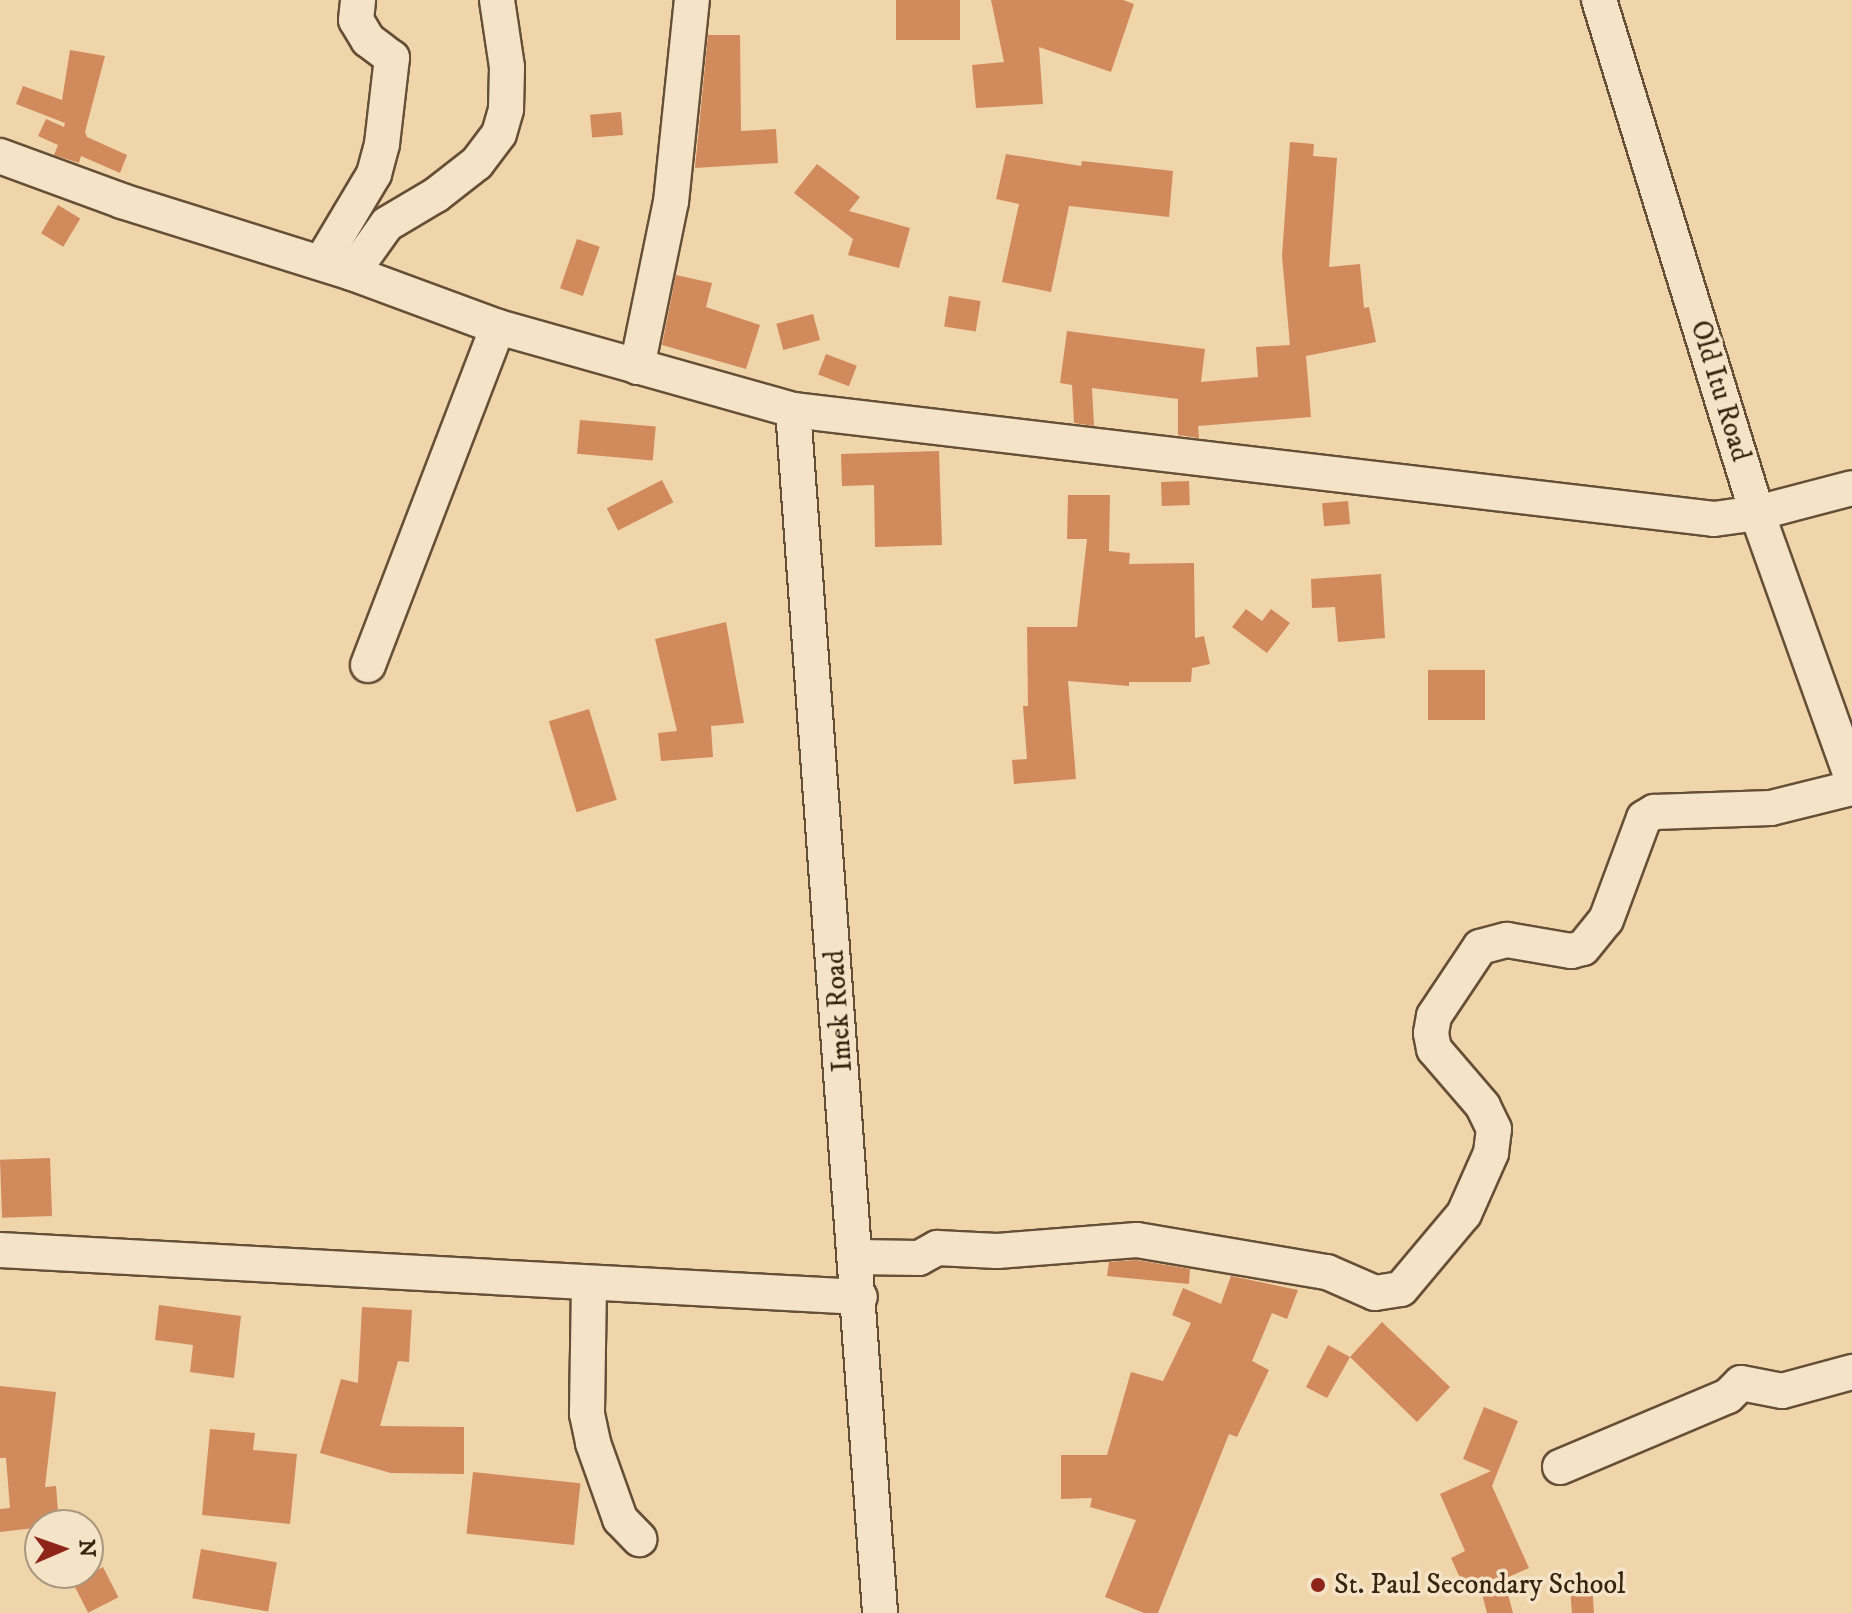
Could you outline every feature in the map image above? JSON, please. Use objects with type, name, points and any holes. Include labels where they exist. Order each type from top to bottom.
[{"type":"street","points":[[337,268],[374,174],[382,144],[392,58],[362,30],[356,20],[358,0]]},
{"type":"street","points":[[337,268],[387,224],[467,171],[499,134],[506,109],[507,67],[497,0]]},
{"type":"street","points":[[637,367],[671,202],[692,0]]},
{"type":"street","name":"Old Itu Road","points":[[1599,0],[1757,513],[1852,779]]},
{"type":"street","points":[[0,156],[122,201],[337,268],[498,327],[793,410],[1714,519],[1757,513],[1852,488]]},
{"type":"street","points":[[368,665],[498,327]]},
{"type":"street","name":"Imek Road","points":[[793,410],[860,1297],[880,1613]]},
{"type":"street","points":[[857,1257],[919,1258],[937,1248],[997,1251],[1137,1240],[1327,1272],[1375,1293],[1401,1289],[1464,1214],[1491,1153],[1494,1129],[1483,1106],[1434,1049],[1431,1033],[1434,1016],[1480,947],[1507,940],[1571,951],[1583,948],[1606,920],[1644,818],[1654,812],[1771,808],[1852,788]]},
{"type":"street","points":[[0,1250],[860,1297]]},
{"type":"street","points":[[589,1284],[587,1414],[615,1507],[639,1539]]},
{"type":"street","points":[[1560,1467],[1728,1396],[1741,1383],[1782,1391],[1852,1372]]},
{"type":"building","points":[[896,0],[960,0],[960,40],[896,40]]},
{"type":"building","points":[[991,0],[1123,0],[1134,4],[1111,72],[1039,47],[1043,104],[976,108],[972,65],[1004,62]]},
{"type":"building","points":[[708,35],[740,35],[741,131],[776,129],[778,163],[695,168]]},
{"type":"building","points":[[70,50],[105,56],[85,132],[87,137],[127,155],[120,173],[81,156],[79,163],[54,155],[58,145],[38,136],[46,119],[64,127],[65,123],[16,104],[23,86],[62,100]]},
{"type":"building","points":[[621,112],[623,135],[592,138],[590,115]]},
{"type":"building","points":[[1290,142],[1314,144],[1313,156],[1337,158],[1329,267],[1360,264],[1364,308],[1369,307],[1376,342],[1306,356],[1311,417],[1198,426],[1199,438],[1178,435],[1178,399],[1092,388],[1094,426],[1074,423],[1072,385],[1060,383],[1067,331],[1205,349],[1201,382],[1258,377],[1256,347],[1290,345],[1282,256]]},
{"type":"building","points":[[1006,154],[1081,166],[1082,161],[1173,171],[1169,217],[1069,206],[1051,292],[1002,282],[1019,204],[996,199]]},
{"type":"building","points":[[817,164],[860,197],[849,211],[910,228],[899,268],[848,255],[853,239],[794,193]]},
{"type":"building","points":[[58,205],[80,218],[63,247],[41,233]]},
{"type":"building","points":[[577,239],[600,247],[583,296],[560,288]]},
{"type":"building","points":[[676,275],[712,283],[706,307],[760,325],[746,369],[662,345]]},
{"type":"building","points":[[949,296],[981,301],[976,332],[944,327]]},
{"type":"building","points":[[813,314],[820,340],[783,350],[776,324]]},
{"type":"building","points":[[826,354],[857,366],[849,386],[818,375]]},
{"type":"building","points":[[580,420],[656,427],[653,460],[577,454]]},
{"type":"building","points":[[939,451],[942,545],[875,547],[874,485],[842,486],[841,454]]},
{"type":"building","points":[[662,480],[673,502],[618,530],[607,508]]},
{"type":"building","points":[[1189,481],[1190,505],[1162,506],[1161,482]]},
{"type":"building","points":[[1068,495],[1110,495],[1109,551],[1130,553],[1129,564],[1194,563],[1195,638],[1204,636],[1210,664],[1192,668],[1191,682],[1129,682],[1129,686],[1068,681],[1076,779],[1014,784],[1012,760],[1027,759],[1023,706],[1028,706],[1027,627],[1077,627],[1087,539],[1067,539]]},
{"type":"building","points":[[1348,501],[1350,524],[1324,526],[1322,503]]},
{"type":"building","points":[[1381,574],[1385,638],[1338,642],[1335,607],[1312,608],[1311,579]]},
{"type":"building","points":[[1246,609],[1262,621],[1271,609],[1290,623],[1267,653],[1232,627]]},
{"type":"building","points":[[726,622],[744,723],[711,726],[713,757],[661,761],[658,733],[677,731],[655,639]]},
{"type":"building","points":[[1428,670],[1485,670],[1485,720],[1428,720]]},
{"type":"building","points":[[589,709],[617,800],[577,812],[549,721]]},
{"type":"building","points":[[50,1158],[52,1216],[2,1218],[0,1160]]},
{"type":"building","points":[[1136,1260],[1190,1269],[1189,1284],[1107,1276],[1109,1262]]},
{"type":"building","points":[[1231,1276],[1298,1290],[1287,1319],[1272,1313],[1252,1361],[1269,1370],[1237,1437],[1229,1434],[1158,1613],[1144,1613],[1105,1597],[1136,1520],[1090,1507],[1092,1498],[1061,1499],[1061,1455],[1107,1455],[1131,1372],[1163,1381],[1191,1323],[1172,1315],[1183,1288],[1221,1304]]},
{"type":"building","points":[[159,1305],[241,1316],[234,1378],[190,1372],[193,1345],[155,1340]]},
{"type":"building","points":[[362,1307],[412,1310],[409,1362],[398,1361],[380,1426],[464,1427],[464,1474],[391,1473],[320,1453],[341,1379],[358,1383]]},
{"type":"building","points":[[1382,1322],[1450,1387],[1417,1422],[1350,1357]]},
{"type":"building","points":[[1328,1345],[1350,1357],[1327,1398],[1306,1387]]},
{"type":"building","points":[[0,1386],[56,1392],[45,1487],[56,1486],[58,1509],[24,1509],[24,1529],[0,1532],[0,1509],[10,1508],[6,1458],[0,1458]]},
{"type":"building","points":[[1484,1407],[1518,1421],[1492,1486],[1529,1568],[1504,1579],[1513,1613],[1487,1613],[1481,1590],[1468,1596],[1451,1558],[1465,1551],[1440,1494],[1491,1471],[1463,1459]]},
{"type":"building","points":[[210,1429],[255,1433],[253,1450],[297,1454],[290,1524],[202,1515]]},
{"type":"building","points":[[473,1472],[580,1483],[574,1545],[467,1534]]},
{"type":"building","points":[[201,1549],[277,1562],[268,1612],[192,1598]]},
{"type":"building","points":[[104,1569],[118,1597],[88,1613],[76,1589],[104,1589]]},
{"type":"building","points":[[1592,1585],[1594,1613],[1572,1613],[1570,1587]]},
{"type":"place","name":"St. Paul Secondary School","points":[[1318,1585]]}]
